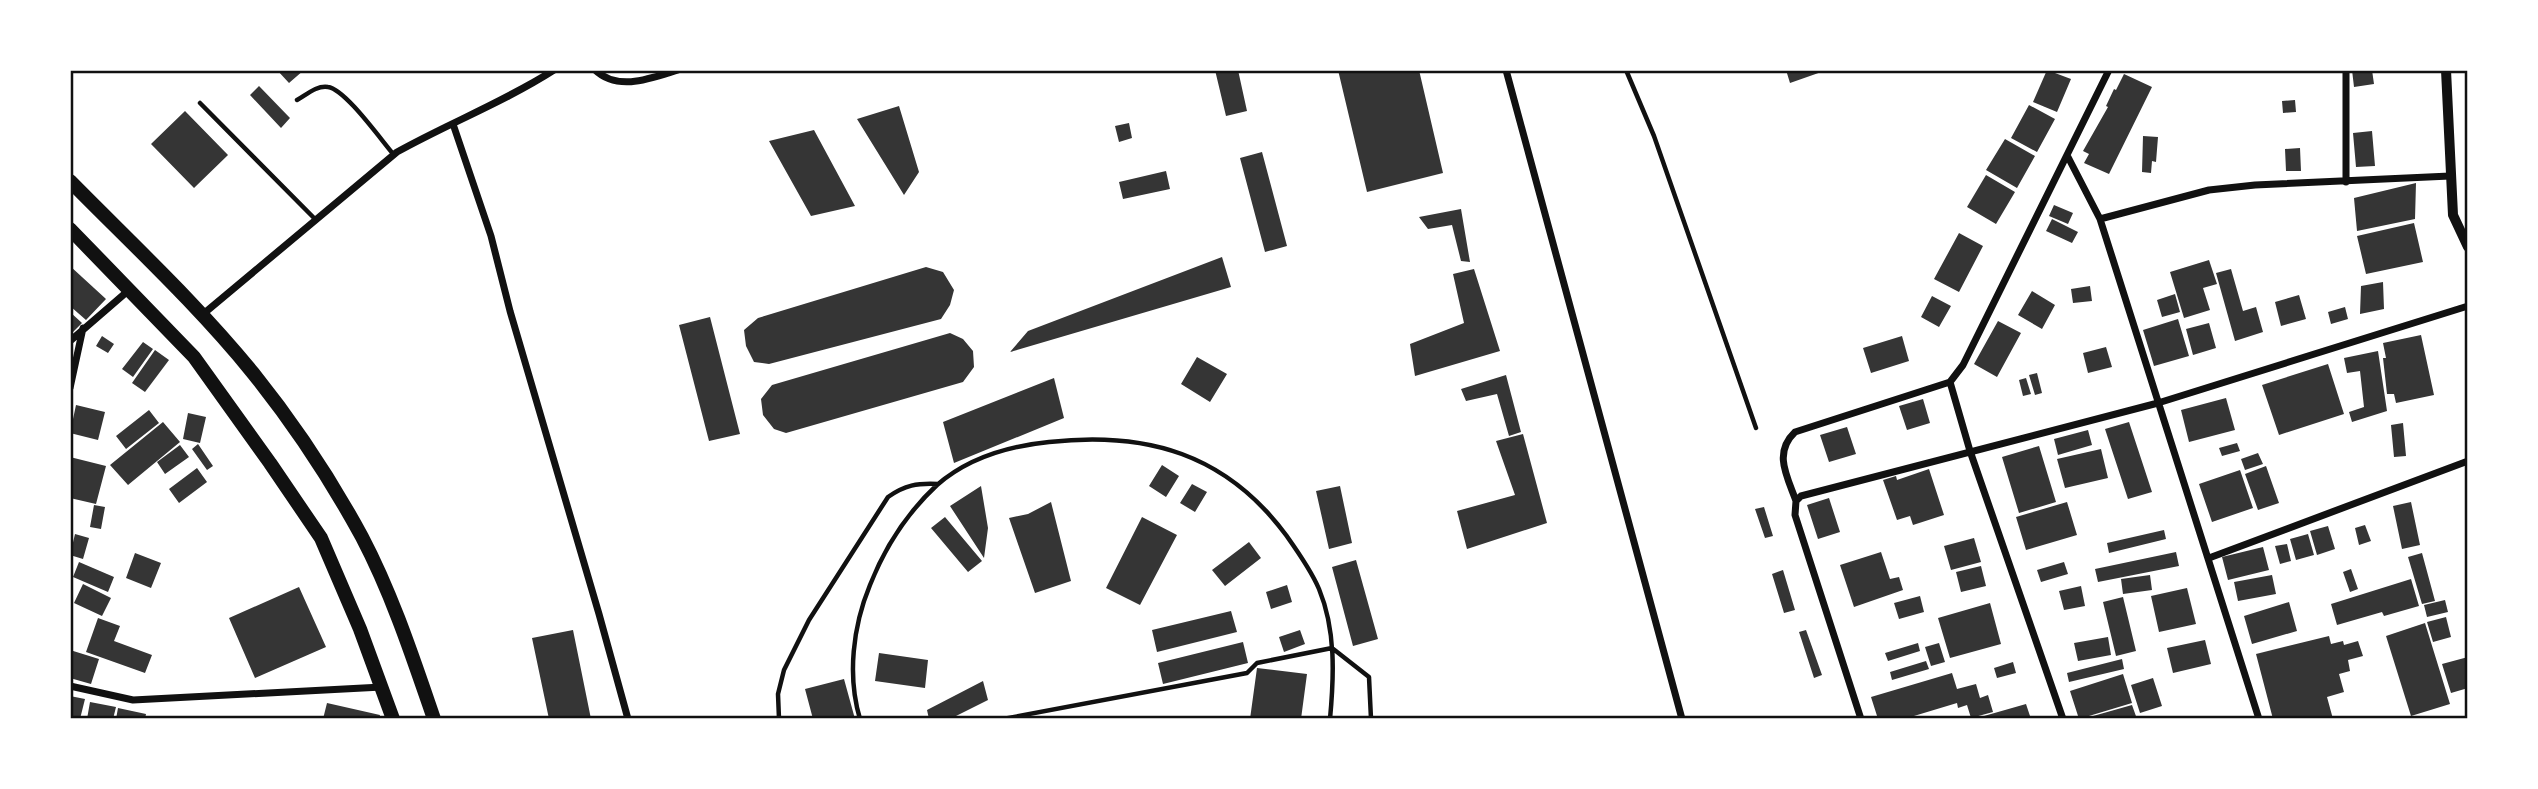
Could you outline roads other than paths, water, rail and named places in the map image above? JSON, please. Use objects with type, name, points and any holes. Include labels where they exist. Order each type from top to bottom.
[{"type":"highway","points":[[70,181],[201,316],[261,384],[318,462],[356,527],[402,630],[435,719]]},
{"type":"highway","points":[[70,229],[194,358],[321,538],[383,687],[393,719]]},
{"type":"street","points":[[201,316],[394,155],[434,132],[480,112],[554,70]]},
{"type":"street","points":[[595,70],[611,79],[628,83],[678,70]]},
{"type":"street","points":[[1506,70],[1682,719]]},
{"type":"street","points":[[1861,719],[1795,515],[1796,500],[1784,466],[1783,451],[1787,440],[1795,432],[1950,382],[1963,365],[2109,70]]},
{"type":"street","points":[[2346,70],[2346,182]]},
{"type":"street","points":[[2446,70],[2453,215],[2468,247]]},
{"type":"street","points":[[453,124],[491,236],[510,311],[628,719]]},
{"type":"street","points":[[2068,157],[2100,219],[2259,719]]},
{"type":"street","points":[[2100,219],[2209,190],[2255,185],[2450,176]]},
{"type":"street","points":[[70,341],[129,290]]},
{"type":"street","points":[[1796,500],[1808,493],[2158,403],[2468,306]]},
{"type":"street","points":[[70,388],[83,328]]},
{"type":"street","points":[[1950,382],[1970,451],[2063,719]]},
{"type":"street","points":[[2209,558],[2468,461]]},
{"type":"street","points":[[70,686],[134,700],[383,687]]},
{"type":"lane","points":[[1626,70],[1654,136],[1756,428]]},
{"type":"lane","points":[[297,100],[326,86],[341,92],[394,155]]},
{"type":"lane","points":[[200,103],[316,220]]},
{"type":"lane","points":[[860,719],[854,699],[854,654],[861,606],[878,564],[904,519],[939,484],[979,458],[1024,444],[1079,438],[1135,440],[1183,454],[1231,478],[1266,509],[1300,554],[1319,589],[1332,633],[1333,683],[1330,719]]},
{"type":"lane","points":[[779,719],[778,694],[784,670],[809,620],[888,497],[902,487],[916,483],[939,484]]},
{"type":"lane","points":[[1003,719],[1247,673],[1257,663],[1332,648],[1369,677],[1371,719]]}]
